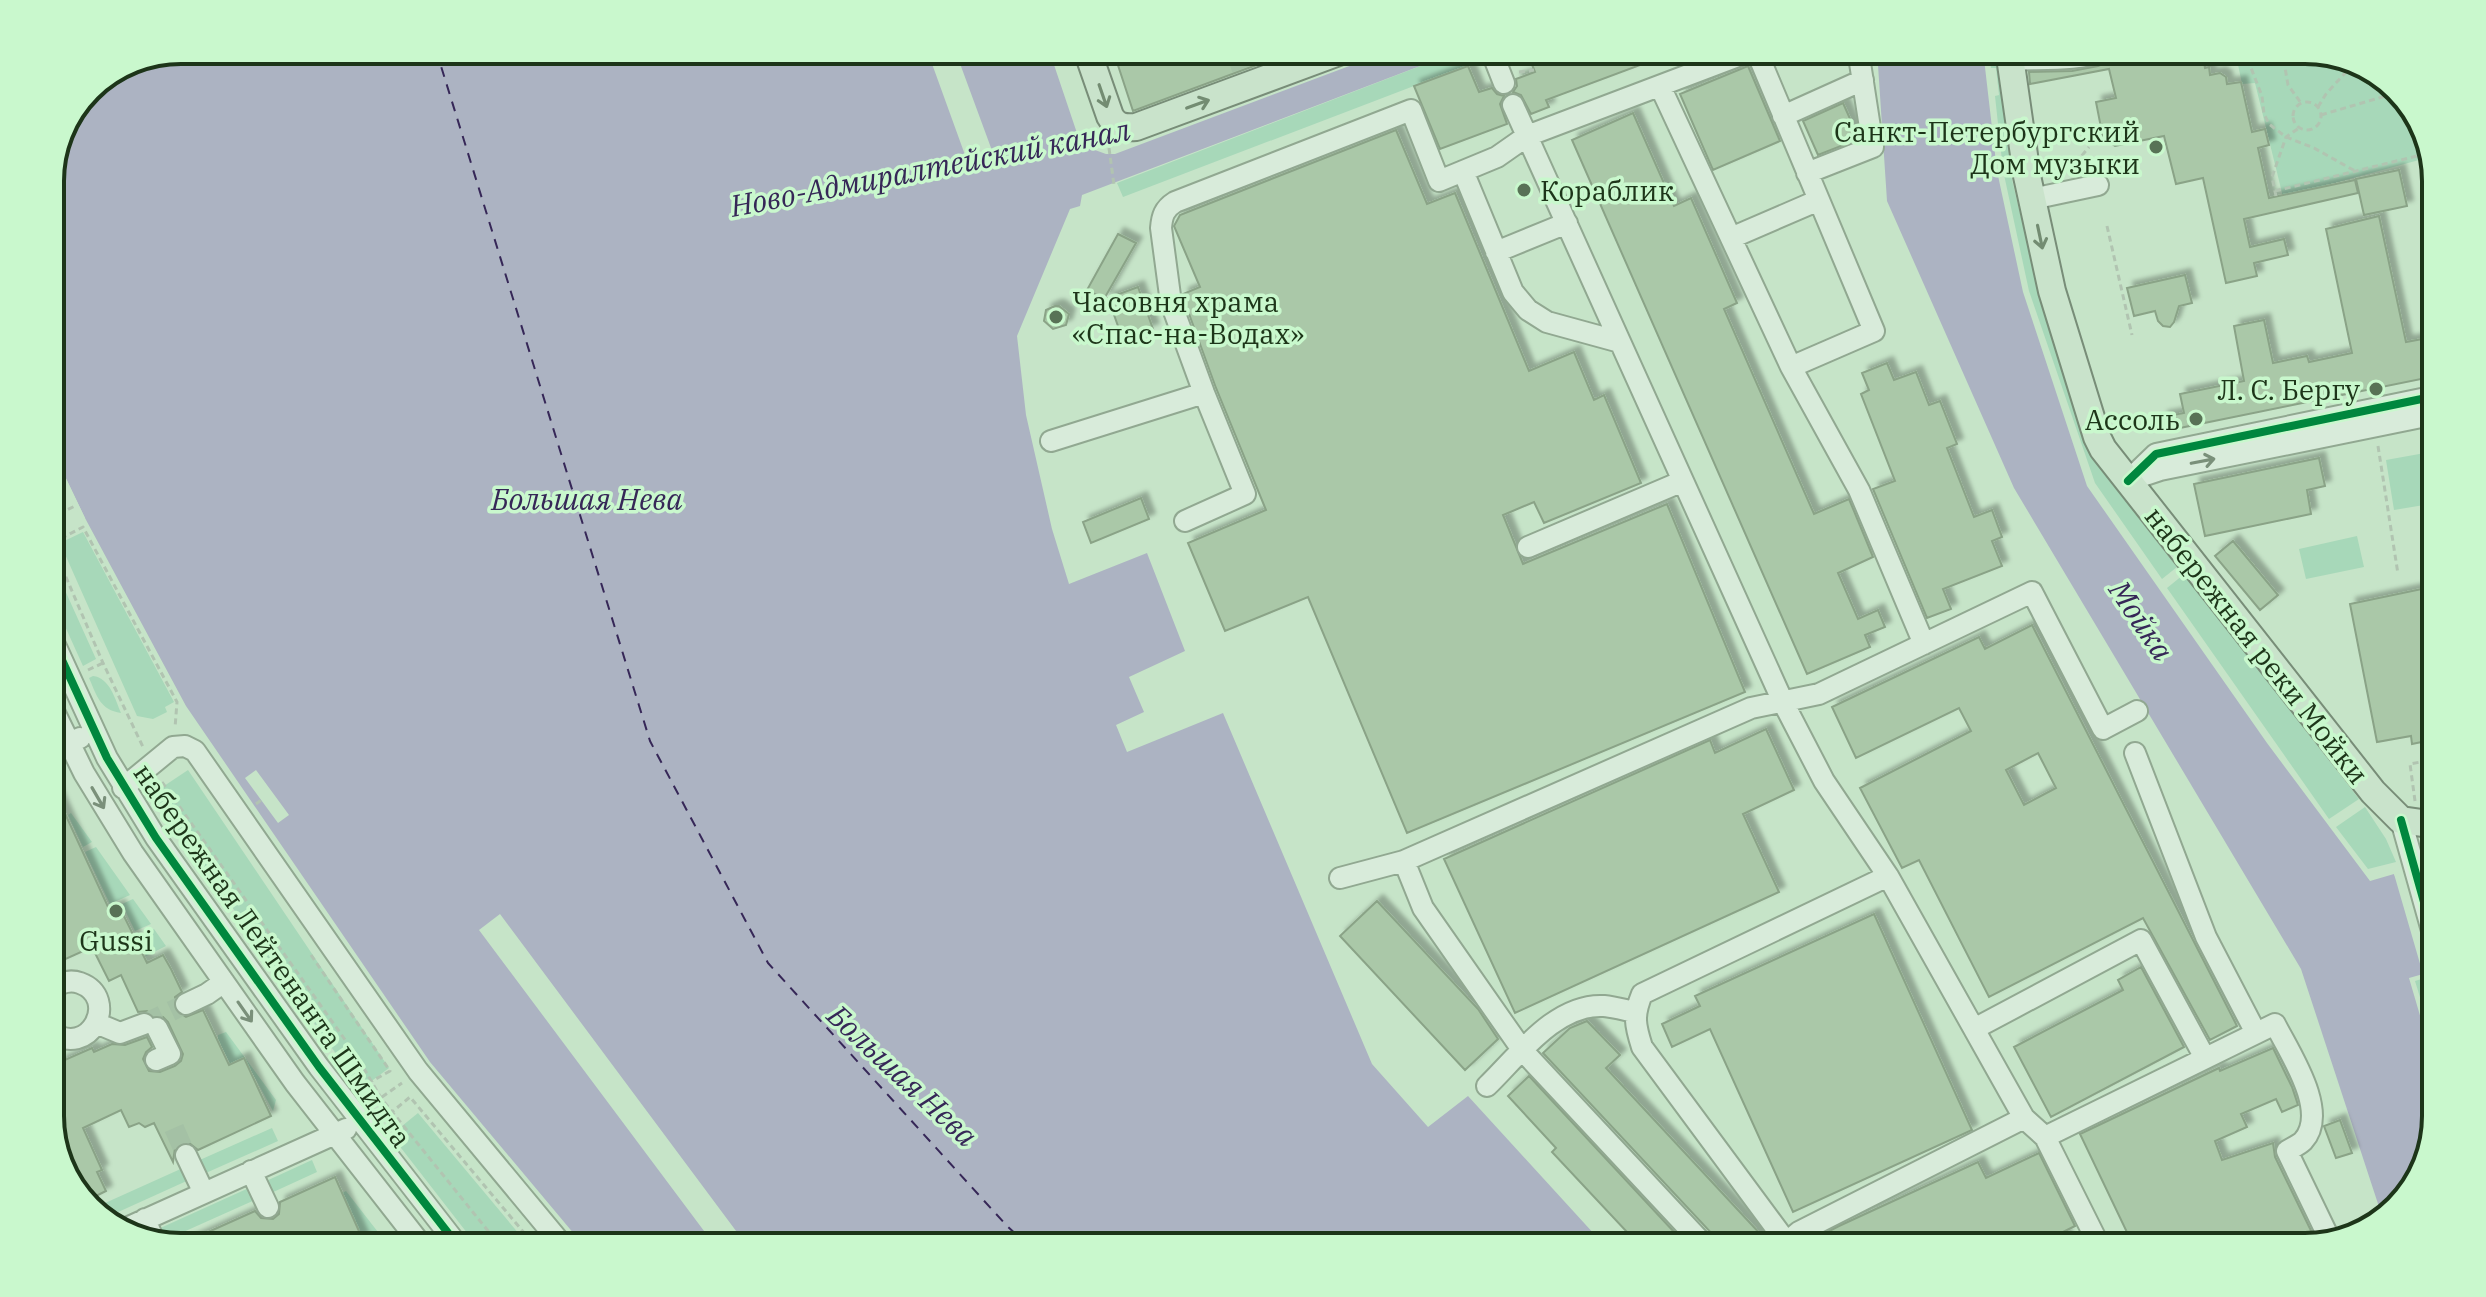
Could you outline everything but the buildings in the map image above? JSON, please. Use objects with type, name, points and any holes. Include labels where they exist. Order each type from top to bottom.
[{"type":"main road","points":[[1092,64],[1115,123],[1117,138],[1246,78],[1294,64]]},
{"type":"main road","name":"набережная реки Мойки","points":[[2010,64],[2032,199],[2052,291],[2097,437],[2128,481],[2366,783],[2408,810]]},
{"type":"main road","points":[[2408,810],[2422,818]]},
{"type":"street","points":[[1497,64],[1504,83]]},
{"type":"street","points":[[1185,521],[1245,494],[1171,303],[1161,228],[1167,207],[1411,110],[1439,181],[1497,157],[1527,136],[1718,64]]},
{"type":"street","points":[[1761,64],[1874,331],[1791,367]]},
{"type":"street","points":[[1807,173],[1873,147],[1860,64]]},
{"type":"street","points":[[1783,116],[1863,80]]},
{"type":"street","points":[[1660,86],[1791,367],[1859,490],[1924,644]]},
{"type":"street","points":[[1513,105],[1783,702],[1824,781],[1888,876],[2024,1118],[2045,1137],[2093,1233]]},
{"type":"street","points":[[1463,171],[1513,292],[1528,310],[1547,322],[1620,342]]},
{"type":"street","points":[[2032,199],[2098,185]]},
{"type":"street","points":[[1731,238],[1819,200]]},
{"type":"street","points":[[1496,252],[1567,223]]},
{"type":"street","points":[[1051,441],[1204,393]]},
{"type":"street","points":[[2332,426],[2422,400]]},
{"type":"street","points":[[2128,481],[2156,454],[2332,426],[2422,416]]},
{"type":"street","points":[[1528,547],[1683,481]]},
{"type":"street","points":[[1340,878],[1404,861],[1751,708],[1819,694],[2032,592],[2103,729],[2137,711]]},
{"type":"street","name":"набережная Лейтенанта Шмидта","points":[[64,664],[123,788],[217,925],[361,1122],[448,1233]]},
{"type":"street","points":[[64,745],[95,732]]},
{"type":"street","points":[[123,788],[173,747],[185,746],[195,751],[418,1071],[552,1233]]},
{"type":"street","name":"набережная Лейтенанта Шмидта","points":[[64,753],[224,982],[412,1233]]},
{"type":"street","points":[[2135,753],[2206,937],[2256,1033]]},
{"type":"street","name":"набережная реки Мойки","points":[[2408,810],[2413,868],[2422,898]]},
{"type":"street","points":[[1404,861],[1423,908],[1523,1051],[1693,1233]]},
{"type":"street","points":[[1777,1233],[1642,1047],[1635,1012],[1642,994],[1888,876]]},
{"type":"street","points":[[1974,1029],[2141,940],[2205,1058]]},
{"type":"street","points":[[64,982],[83,984],[89,989],[98,1001],[99,1016],[92,1029],[80,1038],[64,1038]]},
{"type":"street","points":[[186,1004],[224,982]]},
{"type":"street","points":[[1487,1086],[1554,1021],[1569,1011],[1604,1006],[1635,1012]]},
{"type":"street","points":[[96,1023],[120,1033],[150,1026],[170,1054],[156,1060]]},
{"type":"street","points":[[2045,1137],[2275,1024],[2307,1087],[2313,1111],[2310,1131],[2302,1142],[2287,1151],[2326,1231]]},
{"type":"street","points":[[1798,1233],[2024,1118]]},
{"type":"street","points":[[135,1224],[361,1122]]},
{"type":"street","points":[[186,1155],[204,1193]]},
{"type":"street","points":[[251,1171],[268,1207]]},
{"type":"street","points":[[145,1219],[149,1229]]},
{"type":"path","points":[[2249,64],[2269,124],[2286,137],[2314,148],[2355,171]]},
{"type":"path","points":[[2284,64],[2288,85],[2301,103]]},
{"type":"path","points":[[2318,107],[2346,71]]},
{"type":"path","points":[[2321,115],[2384,95]]},
{"type":"path","points":[[2310,102],[2318,107],[2321,115],[2316,127],[2307,130],[2299,128],[2293,115],[2297,106],[2310,102]]},
{"type":"path","points":[[2299,128],[2286,137],[2272,177],[2276,193],[2419,155]]},
{"type":"path","points":[[1114,185],[1117,138]]},
{"type":"path","points":[[2061,180],[2089,147]]},
{"type":"path","points":[[2107,226],[2132,335]]},
{"type":"path","points":[[2377,442],[2398,574]]},
{"type":"path","points":[[64,511],[75,506]]},
{"type":"path","points":[[64,535],[83,527],[177,702],[177,712]]},
{"type":"path","points":[[64,572],[128,715]]},
{"type":"path","points":[[85,672],[103,663]]},
{"type":"path","points":[[2408,810],[2410,764],[2422,762]]},
{"type":"path","points":[[159,779],[381,1098],[490,1233]]},
{"type":"path","points":[[312,956],[390,1071],[372,1081]]},
{"type":"path","points":[[381,1098],[404,1082]]},
{"type":"path","points":[[387,1132],[392,1112],[410,1097],[524,1233]]},
{"type":"green space","points":[[1426,64],[1471,64],[1123,197],[1117,183]]},
{"type":"green space","points":[[1991,64],[1999,64],[2012,180],[2038,288],[2085,440],[2098,466],[2177,567],[2162,579],[2095,483],[2029,291],[2003,170],[1995,96],[1999,95],[1996,68],[1991,68]]},
{"type":"green space","points":[[2238,64],[2305,64],[2343,70],[2370,84],[2393,104],[2410,129],[2420,160],[2283,197],[2255,83],[2242,84]]},
{"type":"green space","points":[[2422,454],[2422,505],[2394,510],[2386,460]]},
{"type":"green space","points":[[83,532],[174,702],[165,707],[167,712],[153,719],[137,716],[64,552],[64,541]]},
{"type":"green space","points":[[2357,536],[2364,567],[2306,579],[2299,549]]},
{"type":"green space","points":[[2183,575],[2359,799],[2329,819],[2167,588]]},
{"type":"green space","points":[[64,588],[96,659],[83,666],[64,624]]},
{"type":"green space","points":[[93,676],[108,685],[121,713],[108,709],[100,701],[89,678]]},
{"type":"green space","points":[[188,770],[389,1068],[361,1089],[152,794]]},
{"type":"green space","points":[[2365,807],[2386,839],[2396,862],[2368,869],[2336,827]]},
{"type":"green space","points":[[71,813],[92,842],[83,847],[68,815]]},
{"type":"green space","points":[[96,847],[130,895],[110,904],[85,852]]},
{"type":"green space","points":[[133,899],[151,924],[135,931],[122,904]]},
{"type":"green space","points":[[154,929],[166,946],[146,956],[138,937]]},
{"type":"green space","points":[[2422,979],[2422,1004],[2415,981]]},
{"type":"green space","points":[[226,1032],[276,1100],[273,1111],[244,1058],[230,1064],[218,1039],[218,1035]]},
{"type":"green space","points":[[418,1113],[518,1233],[467,1233],[391,1135]]},
{"type":"green space","points":[[272,1128],[278,1141],[199,1176],[193,1163]]},
{"type":"green space","points":[[312,1160],[317,1172],[269,1194],[264,1182]]},
{"type":"green space","points":[[185,1167],[191,1179],[116,1213],[104,1204]]},
{"type":"green space","points":[[251,1187],[257,1199],[181,1233],[156,1230]]},
{"type":"green space","points":[[346,1191],[379,1233],[360,1233],[342,1193]]},
{"type":"water","name":"Большая Нева","points":[[181,64],[1054,64],[1081,145],[1115,154],[1355,64],[1425,64],[1082,195],[1080,206],[1070,209],[1017,336],[1026,415],[1052,529],[1069,584],[1147,553],[1185,651],[1129,677],[1144,712],[1116,725],[1127,752],[1223,713],[1372,1064],[1428,1127],[1468,1096],[1593,1233],[573,1233],[430,1062],[186,706],[64,474],[64,173],[76,129],[88,110],[104,93],[136,73],[158,66]]},
{"type":"water","name":"Мойка","points":[[1878,64],[1985,64],[1997,171],[2023,292],[2087,486],[2267,743],[2370,881],[2394,874],[2397,880],[2422,873],[2422,974],[2409,978],[2422,1022],[2420,1139],[2410,1168],[2393,1193],[2379,1206],[2301,969],[2014,488],[1887,201]]},
{"type":"pier","points":[[932,64],[960,64],[994,156],[969,166]]},
{"type":"pier","points":[[64,474],[85,518],[81,520],[64,485]]},
{"type":"pier","points":[[256,770],[289,815],[278,823],[245,778]]},
{"type":"pier","points":[[2422,869],[2422,971],[2394,874],[2398,872],[2399,876]]},
{"type":"pier","points":[[500,914],[738,1233],[706,1233],[479,930]]},
{"type":"ferry route","points":[[440,64],[650,741],[768,963],[1015,1233]]},
{"type":"tunnel","points":[[1240,64],[1243,72]]},
{"type":"tunnel","points":[[144,1024],[186,1004]]},
{"type":"tunnel","points":[[174,1128],[186,1155]]},
{"type":"cycle path","points":[[2128,481],[2156,454],[2422,399]]},
{"type":"cycle path","points":[[64,664],[107,758],[156,838],[319,1067],[448,1233]]},
{"type":"cycle path","points":[[2401,820],[2422,895]]},
{"type":"place","name":"Санкт-Петербургский Дом музыки","points":[[2156,147]]},
{"type":"place","name":"Кораблик","points":[[1524,190]]},
{"type":"place","name":"Часовня храма «Спас-на-Водах»","points":[[1056,317]]},
{"type":"place","name":"Л. С. Бергу","points":[[2376,389]]},
{"type":"place","name":"Ассоль","points":[[2196,419]]},
{"type":"place","name":"Gussi","points":[[116,911]]},
{"type":"water label","name":"Ново-Адмиралтейский канал","points":[[930,167]]}]
